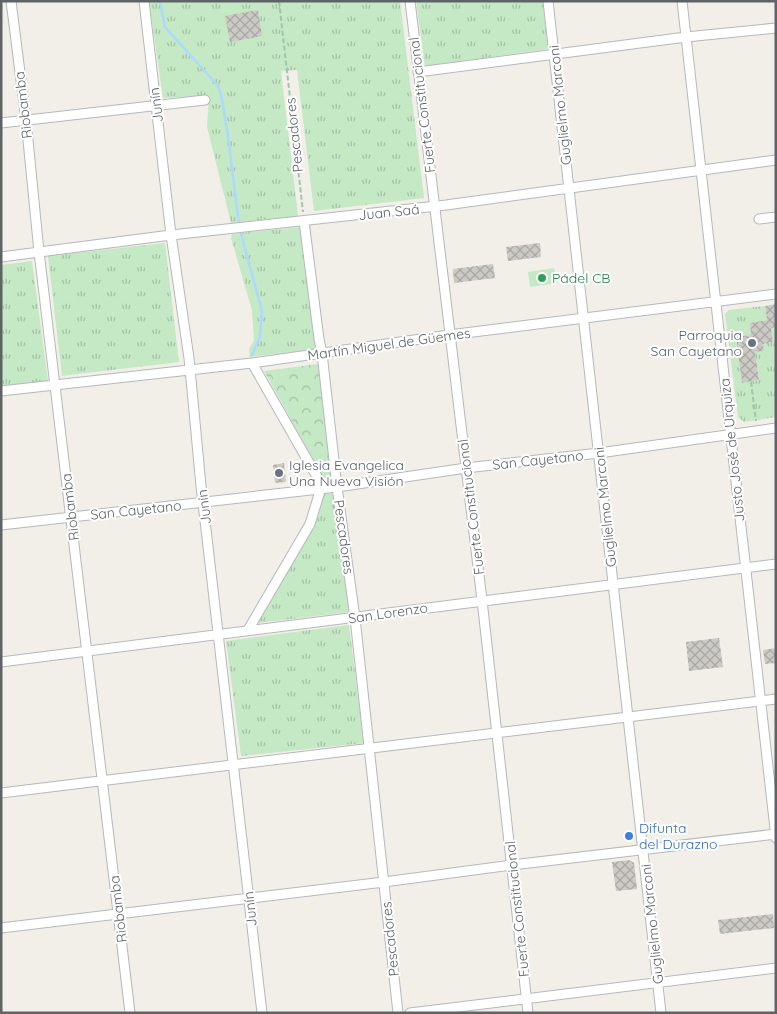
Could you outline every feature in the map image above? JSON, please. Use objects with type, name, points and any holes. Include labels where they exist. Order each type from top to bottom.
[{"type":"street","name":"Riobamba","points":[[11,1],[26,120],[39,252],[130,1013]]},
{"type":"street","name":"Junín","points":[[144,1],[190,370],[203,502],[262,1013]]},
{"type":"street","name":"Fuerte Constitucional","points":[[410,1],[482,600],[528,1013]]},
{"type":"street","name":"Guglielmo Marconi","points":[[548,1],[662,1013]]},
{"type":"street","name":"Justo José de Urquiza","points":[[682,1],[776,838]]},
{"type":"street","points":[[418,72],[686,37],[776,28]]},
{"type":"street","points":[[1,123],[205,100]]},
{"type":"street","name":"Juan Saá","points":[[1,257],[172,235],[434,207],[776,160]]},
{"type":"street","points":[[759,219],[776,217]]},
{"type":"street","name":"Pescadores","points":[[304,221],[355,618],[398,1013]]},
{"type":"street","name":"Martín Miguel de Güemes","points":[[1,391],[252,363],[449,335],[776,294]]},
{"type":"street","points":[[248,630],[310,524],[321,488],[320,482],[252,363]]},
{"type":"street","name":"San Cayetano","points":[[1,525],[337,487],[466,468],[599,453],[776,428]]},
{"type":"street","name":"San Lorenzo","points":[[1,662],[776,564]]},
{"type":"street","points":[[1,793],[776,699]]},
{"type":"street","points":[[1,928],[776,834]]},
{"type":"street","points":[[410,1013],[776,968]]},
{"type":"path","name":"Pescadores","points":[[279,1],[304,221]]},
{"type":"path","points":[[751,382],[756,421]]},
{"type":"green space","points":[[149,1],[400,1],[424,198],[314,211],[297,70],[281,71],[298,216],[231,223],[207,127],[209,95],[163,98]]},
{"type":"green space","points":[[416,1],[543,1],[548,49],[425,66]]},
{"type":"green space","points":[[301,227],[317,349],[250,357],[249,349],[254,340],[252,310],[231,238],[232,234]]},
{"type":"green space","points":[[165,243],[179,362],[62,376],[48,256]]},
{"type":"green space","points":[[32,261],[48,381],[1,387],[1,265]]},
{"type":"green space","name":"Pádel CB","points":[[554,268],[557,283],[530,287],[528,272]]},
{"type":"green space","points":[[765,306],[767,320],[750,323],[751,335],[736,338],[742,383],[759,380],[755,352],[764,351],[763,344],[773,342],[771,328],[776,327],[776,417],[744,422],[738,417],[725,314],[729,310]]},
{"type":"green space","points":[[318,364],[332,478],[324,479],[264,371]]},
{"type":"green space","points":[[324,493],[333,494],[349,612],[258,623],[318,517]]},
{"type":"green space","points":[[349,625],[364,743],[241,756],[226,641]]},
{"type":"building","points":[[258,10],[262,36],[230,42],[225,16]]},
{"type":"building","points":[[540,243],[541,257],[508,261],[506,247]]},
{"type":"building","points":[[493,264],[495,278],[454,283],[453,269]]},
{"type":"building","name":"Parroquia San Cayetano","points":[[776,304],[776,327],[771,328],[773,342],[763,344],[764,351],[755,352],[759,380],[742,383],[736,337],[751,335],[750,323],[767,320],[765,306]]},
{"type":"building","name":"Iglesia Evangelica Una Nueva Visión","points":[[284,463],[286,482],[275,483],[273,465]]},
{"type":"building","points":[[719,638],[723,667],[689,671],[686,642]]},
{"type":"building","points":[[776,648],[776,663],[765,664],[763,650]]},
{"type":"building","points":[[629,860],[634,863],[637,889],[616,891],[612,862]]},
{"type":"building","points":[[773,914],[774,928],[720,934],[718,920]]},
{"type":"waterway","points":[[160,1],[165,27],[218,86],[227,129],[239,224]]},
{"type":"waterway","points":[[240,230],[262,311],[260,337],[252,355]]},
{"type":"place","name":"Pádel CB","points":[[542,278]]},
{"type":"place","name":"Parroquia San Cayetano","points":[[752,343]]},
{"type":"place","name":"Iglesia Evangelica Una Nueva Visión","points":[[279,473]]},
{"type":"place","name":"Difunta del Durazno","points":[[629,836]]}]
